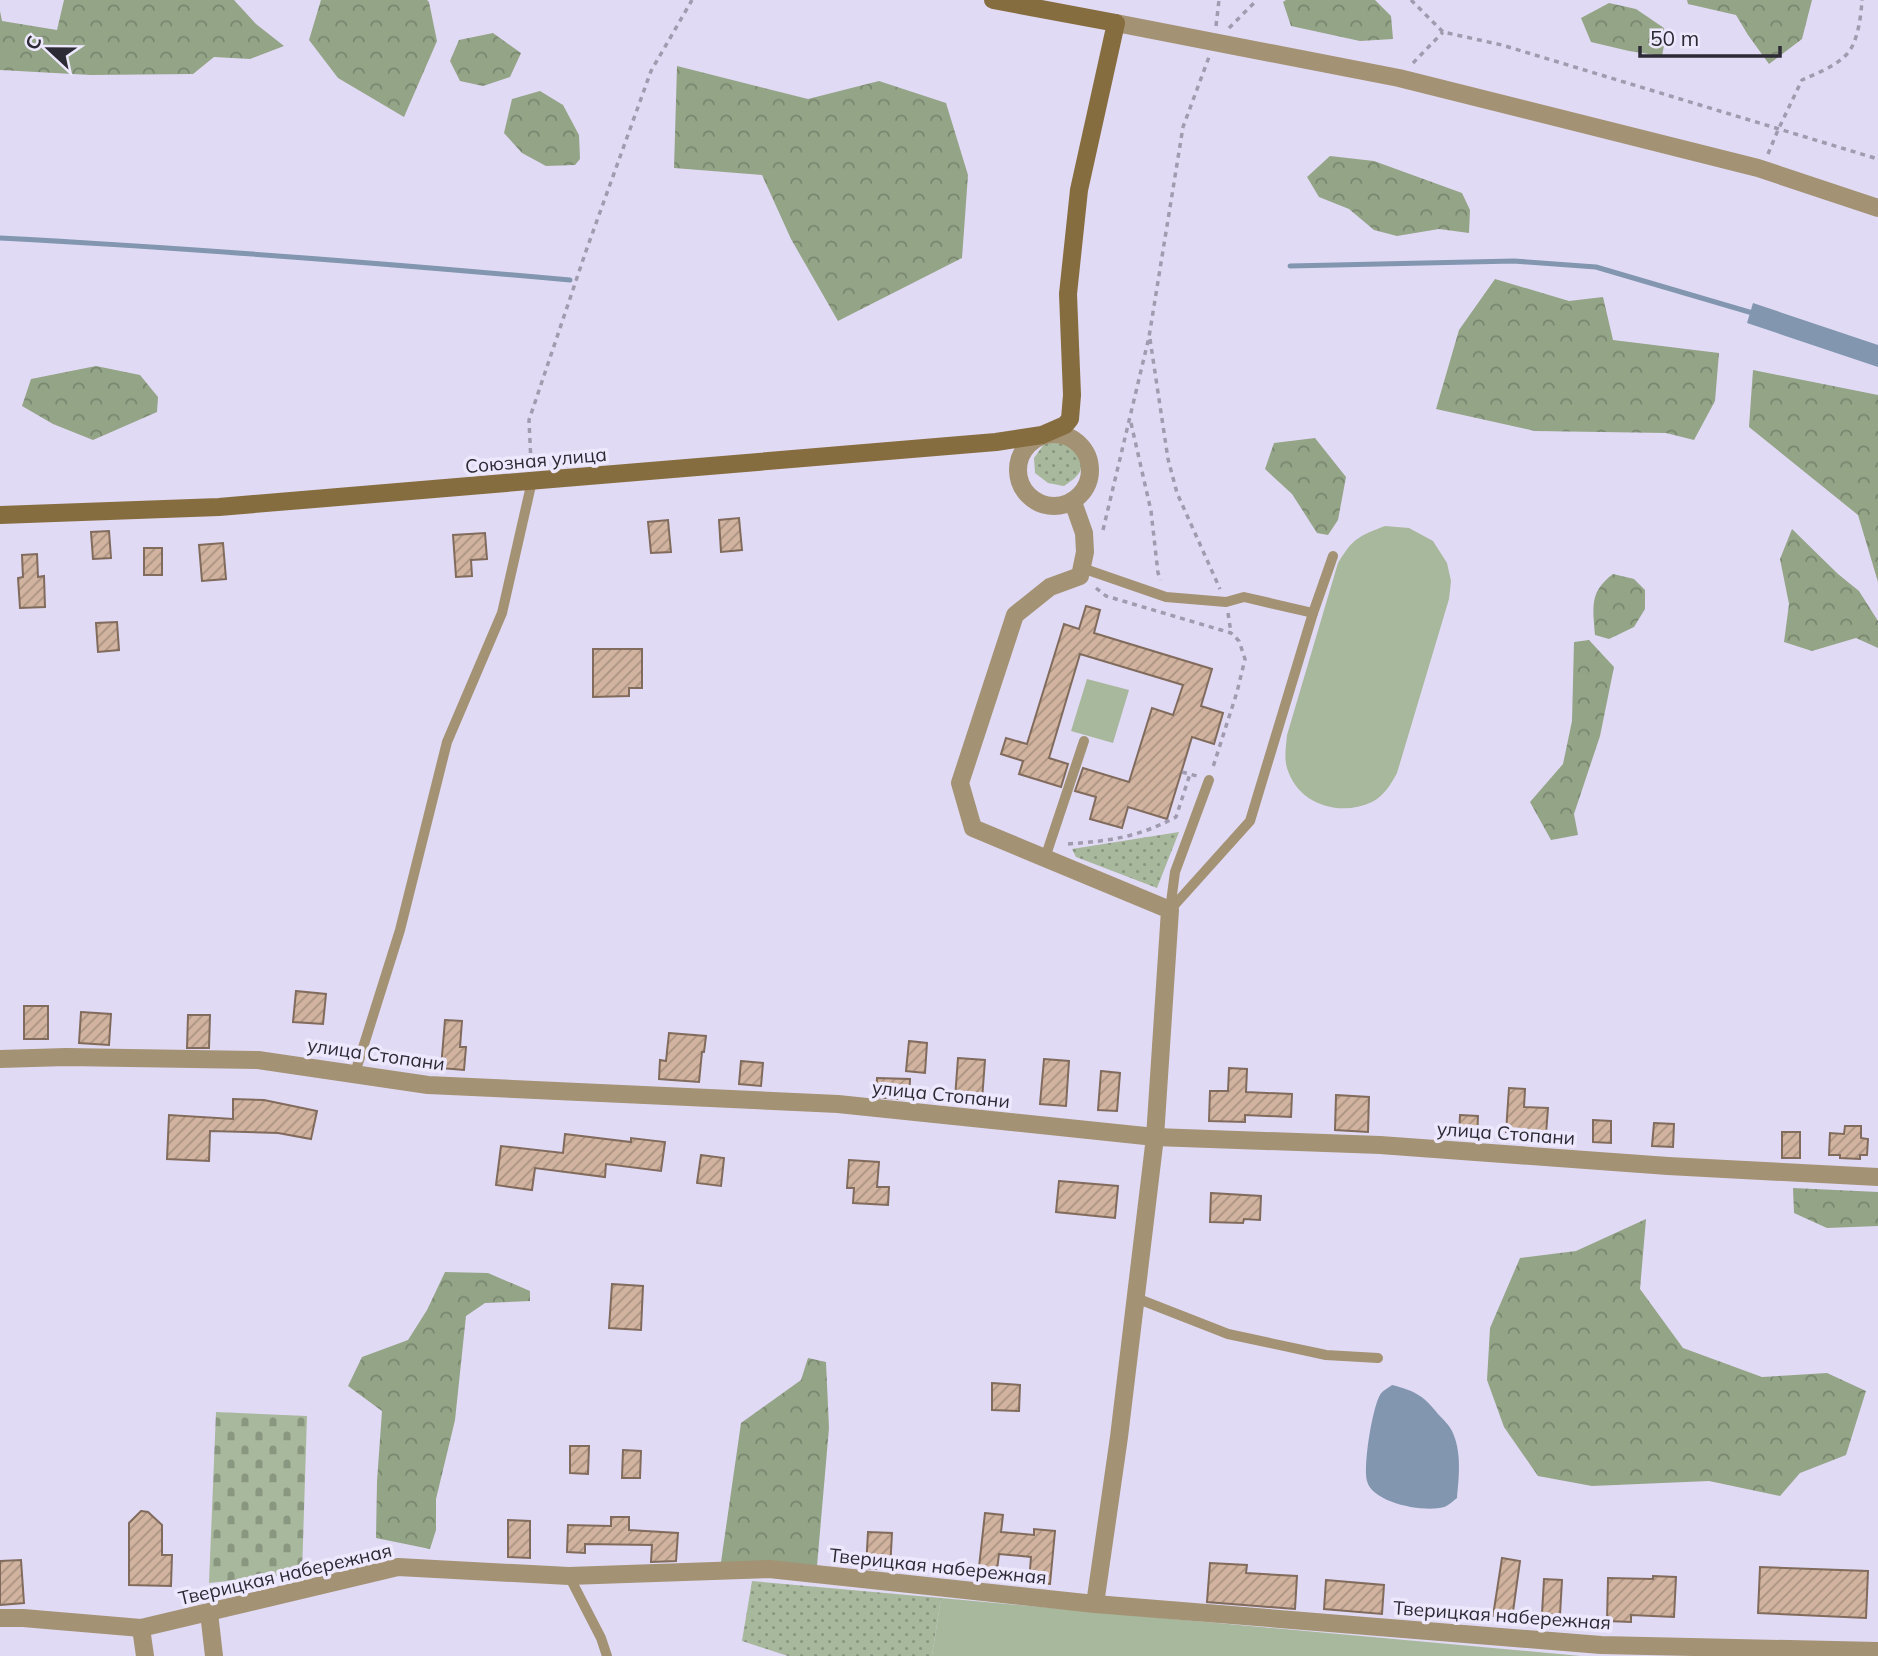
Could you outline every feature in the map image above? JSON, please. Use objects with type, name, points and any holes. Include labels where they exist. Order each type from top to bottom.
[{"type":"street","points":[[993,0],[1399,78],[1762,169],[1878,208]]},
{"type":"street","points":[[1076,441],[1070,419],[1072,395],[1068,294],[1079,190],[1116,23]]},
{"type":"street","name":"Союзная улица","points":[[0,515],[219,508],[996,442],[1042,435],[1065,425],[1070,419]]},
{"type":"street","points":[[1054,433],[1066,435],[1076,441],[1089,460],[1091,472],[1082,494],[1073,502],[1050,507],[1027,496],[1017,473],[1019,460],[1032,441],[1042,435],[1054,433]]},
{"type":"street","points":[[1073,502],[1084,533],[1085,552],[1081,572],[1050,587],[1015,615],[960,783],[973,828],[1170,910],[1155,1137],[1096,1604]]},
{"type":"street","name":"улица Стопани","points":[[0,1059],[66,1057],[258,1060],[428,1085],[838,1104],[1155,1137],[1380,1145],[1655,1165],[1878,1177]]},
{"type":"street","name":"Тверицкая набережная","points":[[0,1618],[141,1628],[398,1567],[569,1576],[769,1569],[1096,1604],[1601,1645],[1878,1651]]},
{"type":"street","points":[[209,1613],[214,1656]]},
{"type":"street","points":[[141,1628],[145,1656]]},
{"type":"lane","points":[[355,1073],[400,930],[447,742],[502,613],[532,481]]},
{"type":"lane","points":[[1170,910],[1250,821],[1334,556]]},
{"type":"lane","points":[[1081,572],[1166,597],[1226,602],[1244,597],[1314,613]]},
{"type":"lane","points":[[1045,858],[1084,741]]},
{"type":"lane","points":[[1170,910],[1175,872],[1209,780]]},
{"type":"lane","points":[[1136,1298],[1228,1334],[1326,1355],[1378,1358]]},
{"type":"lane","points":[[569,1576],[607,1656]]},
{"type":"path","points":[[532,481],[529,420],[651,71],[692,0]]},
{"type":"path","points":[[1101,534],[1149,337],[1182,127],[1214,43],[1219,0]]},
{"type":"path","points":[[1214,43],[1257,0]]},
{"type":"path","points":[[1411,0],[1443,32],[1502,45],[1878,159]]},
{"type":"path","points":[[1762,169],[1802,79],[1825,69],[1848,54],[1861,24],[1863,0]]},
{"type":"path","points":[[1399,78],[1443,32]]},
{"type":"path","points":[[1149,337],[1168,459],[1177,493],[1226,602],[1231,633]]},
{"type":"path","points":[[1130,421],[1151,511],[1158,573],[1166,597]]},
{"type":"path","points":[[1081,572],[1105,596],[1231,633],[1240,641],[1245,659],[1209,780]]},
{"type":"path","points":[[1068,844],[1110,841],[1154,829],[1176,817],[1190,774]]},
{"type":"green space","points":[[64,0],[234,0],[256,24],[284,46],[250,59],[214,57],[193,74],[91,75],[0,70],[0,11],[2,21],[57,30]]},
{"type":"green space","points":[[321,0],[429,2],[437,41],[404,117],[338,78],[309,40]]},
{"type":"green space","points":[[1375,0],[1391,16],[1393,39],[1360,41],[1291,26],[1283,2]]},
{"type":"green space","points":[[1687,0],[1812,0],[1802,39],[1769,64],[1736,15],[1688,4]]},
{"type":"green space","points":[[1609,3],[1636,9],[1664,28],[1662,56],[1591,42],[1581,18]]},
{"type":"green space","points":[[493,33],[521,53],[510,77],[483,86],[460,81],[450,61],[459,40]]},
{"type":"green space","points":[[677,66],[808,99],[879,81],[946,103],[968,175],[962,258],[838,321],[791,239],[762,175],[674,168]]},
{"type":"green space","points":[[540,91],[563,105],[579,135],[580,159],[575,165],[546,166],[522,153],[504,133],[512,99]]},
{"type":"green space","points":[[1330,156],[1374,161],[1462,193],[1470,210],[1469,233],[1439,229],[1397,236],[1374,230],[1349,209],[1319,197],[1307,177]]},
{"type":"green space","points":[[1495,279],[1569,301],[1603,297],[1613,340],[1719,353],[1715,401],[1694,440],[1666,433],[1535,431],[1436,409],[1459,330]]},
{"type":"green space","points":[[96,366],[140,375],[158,397],[157,412],[93,440],[53,424],[22,406],[31,379]]},
{"type":"green space","points":[[1753,370],[1878,395],[1878,582],[1858,515],[1749,427]]},
{"type":"green space","points":[[1064,438],[1076,444],[1082,464],[1076,477],[1064,486],[1048,483],[1035,473],[1034,458],[1047,440]]},
{"type":"green space","points":[[1315,438],[1346,477],[1338,520],[1328,535],[1317,533],[1292,494],[1265,469],[1274,443]]},
{"type":"green space","points":[[1385,526],[1409,528],[1433,541],[1447,563],[1451,581],[1449,599],[1397,773],[1384,793],[1372,802],[1334,808],[1310,799],[1292,781],[1286,760],[1287,735],[1338,563],[1357,539]]},
{"type":"green space","points":[[1792,529],[1859,591],[1878,621],[1878,648],[1856,638],[1812,651],[1784,642],[1789,604],[1780,559]]},
{"type":"green space","points":[[1613,574],[1634,579],[1645,590],[1645,609],[1634,627],[1609,639],[1595,635],[1593,608],[1600,587]]},
{"type":"green space","points":[[1589,640],[1614,667],[1600,736],[1574,814],[1578,835],[1551,840],[1530,802],[1563,764],[1572,721],[1574,642]]},
{"type":"green space","points":[[1087,679],[1129,690],[1113,743],[1071,731]]},
{"type":"green space","points":[[1179,832],[1157,888],[1076,857],[1072,849]]},
{"type":"green space","points":[[1793,1188],[1878,1192],[1878,1226],[1827,1228],[1794,1213]]},
{"type":"green space","points":[[1646,1219],[1640,1289],[1683,1348],[1762,1377],[1827,1373],[1866,1391],[1846,1455],[1800,1473],[1780,1496],[1709,1481],[1592,1486],[1538,1476],[1504,1427],[1487,1380],[1490,1328],[1520,1258],[1576,1251]]},
{"type":"green space","points":[[445,1272],[488,1273],[530,1291],[530,1301],[485,1303],[466,1316],[455,1420],[436,1499],[436,1530],[430,1549],[376,1538],[382,1411],[348,1386],[362,1357],[408,1340],[427,1310]]},
{"type":"green space","points":[[808,1358],[826,1362],[829,1428],[817,1566],[721,1562],[741,1423],[801,1380]]},
{"type":"green space","points":[[216,1412],[307,1416],[302,1573],[209,1583]]},
{"type":"green space","points":[[752,1581],[941,1598],[932,1656],[788,1656],[742,1641]]},
{"type":"green space","points":[[941,1598],[1581,1656],[932,1656]]},
{"type":"water","points":[[1753,303],[1878,345],[1878,367],[1747,323]]},
{"type":"water","points":[[1392,1385],[1423,1398],[1452,1431],[1459,1456],[1458,1490],[1457,1498],[1446,1506],[1425,1509],[1400,1504],[1378,1495],[1367,1481],[1367,1451],[1374,1412],[1381,1394]]},
{"type":"building","points":[[739,518],[742,550],[721,552],[719,520]]},
{"type":"building","points":[[668,520],[671,552],[651,553],[648,522]]},
{"type":"building","points":[[109,531],[111,558],[93,559],[91,532]]},
{"type":"building","points":[[485,533],[487,559],[471,560],[472,576],[456,577],[453,535]]},
{"type":"building","points":[[223,543],[226,579],[202,581],[199,545]]},
{"type":"building","points":[[144,548],[162,548],[162,575],[144,575]]},
{"type":"building","points":[[37,554],[38,577],[44,576],[45,607],[20,608],[18,578],[23,577],[22,555]]},
{"type":"building","points":[[1086,606],[1100,610],[1094,633],[1212,669],[1201,706],[1223,713],[1214,744],[1192,737],[1167,819],[1128,807],[1122,828],[1090,819],[1096,797],[1075,791],[1083,768],[1129,782],[1152,708],[1173,715],[1183,685],[1080,654],[1049,758],[1068,764],[1061,787],[1019,774],[1023,761],[1001,754],[1006,738],[1027,744],[1064,624],[1079,629]]},
{"type":"building","points":[[117,622],[119,650],[98,652],[96,623]]},
{"type":"building","points":[[593,649],[642,649],[642,688],[629,688],[629,696],[593,697]]},
{"type":"building","points":[[296,991],[326,994],[323,1024],[293,1022]]},
{"type":"building","points":[[24,1006],[48,1006],[48,1039],[24,1039]]},
{"type":"building","points":[[81,1012],[111,1014],[109,1045],[79,1043]]},
{"type":"building","points":[[188,1015],[210,1015],[209,1048],[187,1048]]},
{"type":"building","points":[[445,1020],[462,1021],[460,1047],[466,1047],[464,1070],[441,1068]]},
{"type":"building","points":[[669,1033],[706,1036],[699,1082],[659,1079],[660,1060],[666,1061]]},
{"type":"building","points":[[909,1041],[927,1043],[925,1073],[906,1071]]},
{"type":"building","points":[[958,1058],[985,1060],[982,1100],[955,1098]]},
{"type":"building","points":[[1044,1059],[1069,1061],[1066,1106],[1040,1104]]},
{"type":"building","points":[[741,1061],[763,1063],[761,1086],[739,1084]]},
{"type":"building","points":[[1229,1068],[1247,1069],[1246,1092],[1292,1094],[1291,1117],[1245,1115],[1245,1122],[1209,1121],[1210,1091],[1228,1091]]},
{"type":"building","points":[[1101,1071],[1120,1073],[1117,1111],[1098,1110]]},
{"type":"building","points":[[877,1078],[910,1079],[909,1100],[876,1097]]},
{"type":"building","points":[[1509,1088],[1525,1089],[1524,1107],[1548,1108],[1546,1134],[1506,1132]]},
{"type":"building","points":[[1336,1095],[1369,1097],[1368,1132],[1335,1130]]},
{"type":"building","points":[[233,1099],[264,1100],[317,1111],[311,1139],[278,1133],[210,1131],[209,1161],[167,1159],[169,1115],[233,1119]]},
{"type":"building","points":[[1460,1115],[1478,1116],[1477,1138],[1459,1137]]},
{"type":"building","points":[[1593,1120],[1611,1121],[1611,1143],[1593,1142]]},
{"type":"building","points":[[1654,1123],[1674,1124],[1673,1147],[1652,1146]]},
{"type":"building","points":[[1845,1126],[1861,1126],[1861,1138],[1868,1139],[1867,1155],[1860,1155],[1860,1159],[1829,1155],[1830,1133],[1844,1134]]},
{"type":"building","points":[[1782,1132],[1800,1132],[1800,1158],[1782,1158]]},
{"type":"building","points":[[565,1134],[631,1142],[631,1138],[665,1142],[661,1171],[606,1164],[605,1177],[535,1168],[532,1190],[496,1185],[501,1146],[563,1153]]},
{"type":"building","points":[[701,1155],[724,1158],[721,1186],[697,1183]]},
{"type":"building","points":[[849,1160],[879,1162],[877,1187],[889,1187],[888,1205],[853,1203],[854,1188],[847,1188]]},
{"type":"building","points":[[1059,1181],[1118,1186],[1115,1218],[1056,1212]]},
{"type":"building","points":[[1211,1193],[1261,1196],[1260,1220],[1244,1219],[1243,1223],[1210,1222]]},
{"type":"building","points":[[612,1284],[643,1286],[641,1330],[609,1328]]},
{"type":"building","points":[[992,1383],[1020,1385],[1019,1411],[992,1410]]},
{"type":"building","points":[[570,1446],[589,1446],[588,1474],[570,1473]]},
{"type":"building","points":[[623,1450],[641,1451],[640,1478],[622,1478]]},
{"type":"building","points":[[141,1511],[148,1512],[162,1525],[162,1555],[172,1555],[171,1586],[129,1585],[129,1523]]},
{"type":"building","points":[[985,1513],[1003,1515],[1001,1532],[1034,1535],[1034,1529],[1055,1531],[1050,1584],[1029,1582],[1031,1557],[999,1554],[996,1578],[978,1576]]},
{"type":"building","points":[[611,1517],[629,1517],[629,1530],[678,1533],[676,1561],[651,1562],[652,1545],[585,1544],[585,1553],[567,1552],[568,1525],[611,1526]]},
{"type":"building","points":[[508,1520],[530,1521],[530,1558],[508,1557]]},
{"type":"building","points":[[868,1532],[892,1533],[890,1570],[866,1568]]},
{"type":"building","points":[[1502,1558],[1520,1561],[1512,1619],[1493,1616]]},
{"type":"building","points":[[21,1560],[24,1603],[0,1605],[0,1561]]},
{"type":"building","points":[[1210,1563],[1247,1565],[1246,1573],[1297,1576],[1295,1609],[1207,1602]]},
{"type":"building","points":[[1760,1567],[1868,1571],[1866,1618],[1758,1613]]},
{"type":"building","points":[[1653,1576],[1676,1577],[1674,1617],[1631,1615],[1631,1622],[1607,1621],[1608,1578],[1653,1579]]},
{"type":"building","points":[[1544,1579],[1562,1580],[1560,1615],[1542,1614]]},
{"type":"building","points":[[1326,1580],[1384,1585],[1382,1614],[1324,1609]]},
{"type":"waterway","points":[[0,238],[285,256],[570,280]]},
{"type":"waterway","points":[[1290,266],[1514,261],[1596,267],[1756,314]]}]
